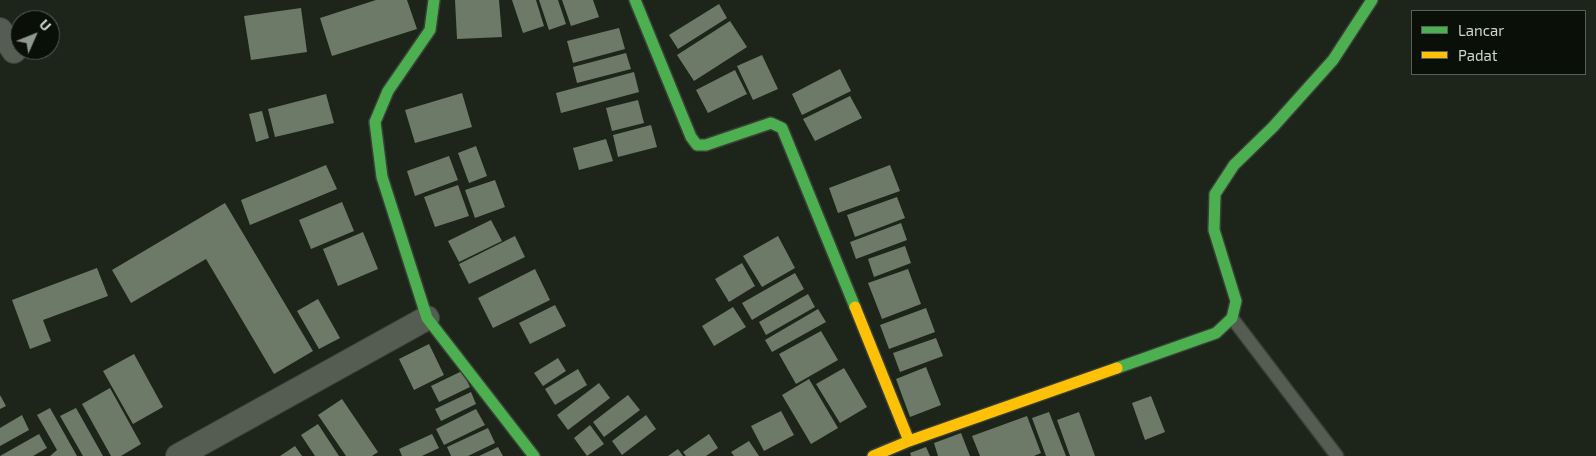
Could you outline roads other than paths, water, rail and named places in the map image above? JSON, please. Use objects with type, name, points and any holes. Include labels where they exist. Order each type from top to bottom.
[{"type":"street","points":[[434,0],[430,30],[388,91],[375,122],[382,177],[427,318],[534,456]]},
{"type":"street","points":[[635,0],[691,137],[697,145],[706,145],[771,123],[782,128],[909,441]]},
{"type":"street","points":[[874,456],[909,441],[1216,333],[1232,318],[1236,301],[1214,230],[1215,194],[1234,165],[1273,127],[1333,60],[1372,0]]},
{"type":"street","points":[[0,30],[10,45]]},
{"type":"street","points":[[178,456],[427,318]]},
{"type":"lane","points":[[1232,318],[1337,456]]}]
